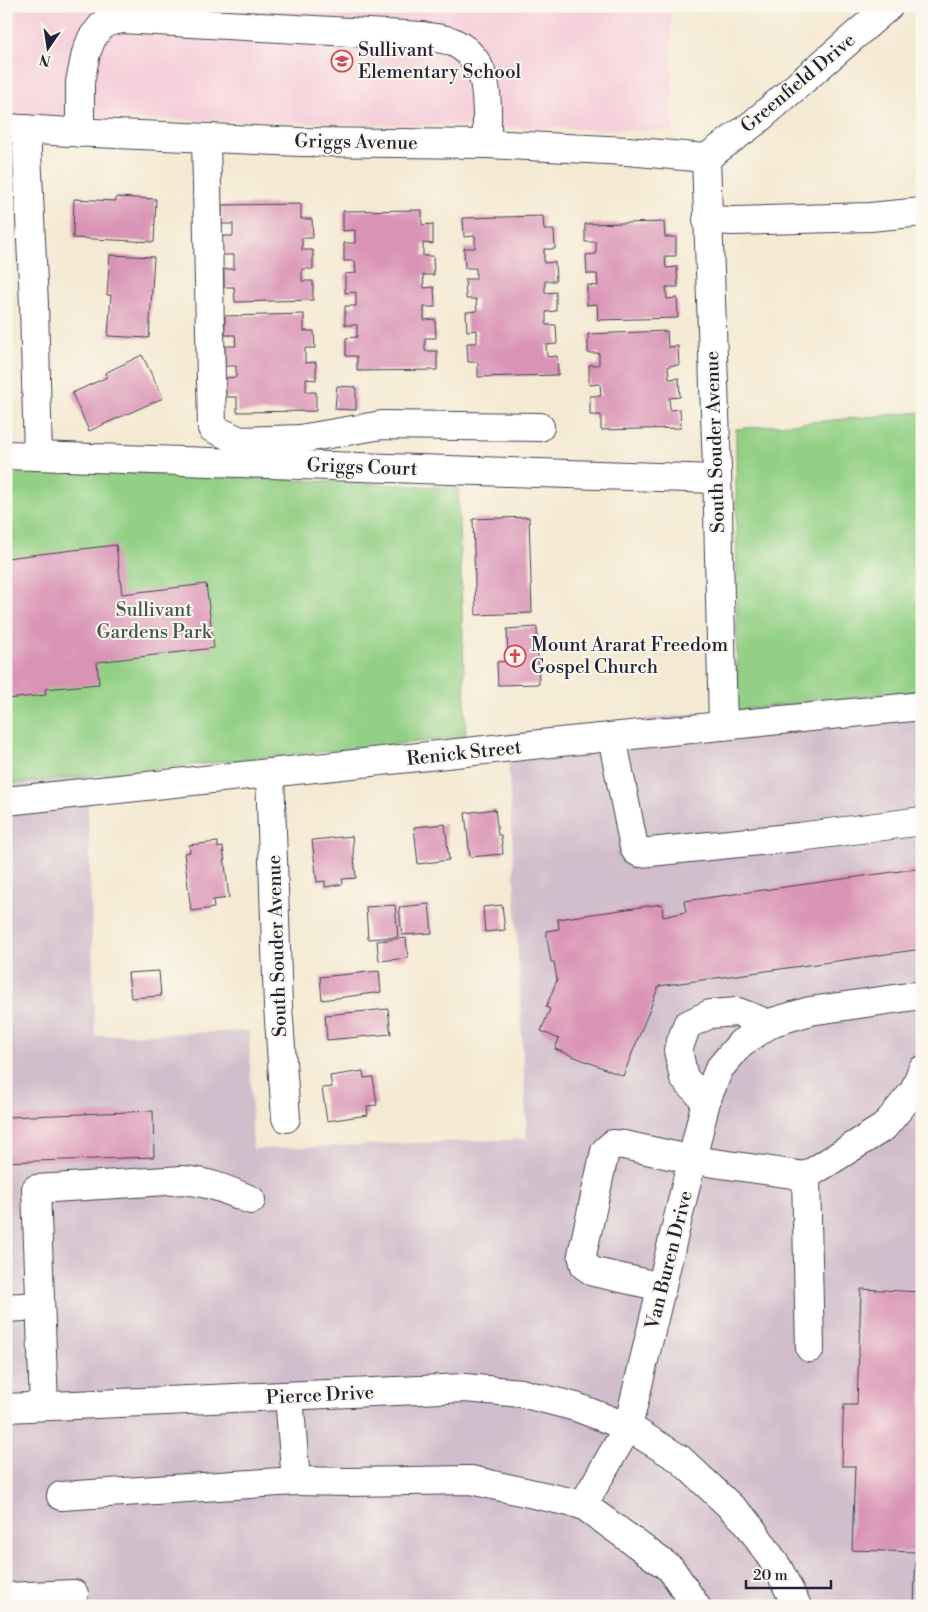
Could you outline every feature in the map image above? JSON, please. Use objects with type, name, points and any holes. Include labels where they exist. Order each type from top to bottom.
[{"type":"street","name":"Greenfield Drive","points":[[706,158],[754,123],[889,6]]},
{"type":"street","points":[[80,132],[80,82],[86,53],[92,38],[104,23],[121,19],[422,36],[452,41],[474,57],[483,75],[487,144]]},
{"type":"street","name":"Griggs Avenue","points":[[16,129],[301,142],[487,144],[627,151],[706,158]]},
{"type":"street","points":[[16,129],[34,306],[38,456]]},
{"type":"street","points":[[206,138],[212,428],[240,441],[300,439],[382,425],[540,427]]},
{"type":"street","name":"South Souder Avenue","points":[[706,158],[723,726]]},
{"type":"street","points":[[707,220],[870,217],[922,212]]},
{"type":"street","name":"Griggs Court","points":[[6,455],[717,479]]},
{"type":"street","name":"Renick Street","points":[[6,801],[922,706]]},
{"type":"street","points":[[612,737],[634,847],[640,854],[799,837],[922,820]]},
{"type":"street","name":"South Souder Avenue","points":[[270,773],[278,1006],[286,1118]]},
{"type":"street","name":"Van Buren Drive","points":[[584,1504],[628,1427],[706,1101],[719,1069],[741,1043],[769,1024],[810,1011],[922,995]]},
{"type":"street","points":[[706,1101],[684,1078],[678,1050],[687,1026],[710,1014],[738,1012],[769,1024]]},
{"type":"street","points":[[662,1287],[594,1272],[585,1266],[582,1255],[605,1151],[613,1144],[693,1160],[806,1176],[884,1127],[914,1091],[922,1070]]},
{"type":"street","points":[[806,1176],[810,1348]]},
{"type":"street","points":[[44,1406],[36,1189],[183,1180],[219,1186],[251,1200]]},
{"type":"street","points":[[6,1308],[40,1306]]},
{"type":"street","name":"Pierce Drive","points":[[6,1408],[474,1389],[520,1393],[576,1407],[628,1427]]},
{"type":"street","points":[[289,1397],[296,1481]]},
{"type":"street","points":[[628,1427],[680,1459],[747,1522],[778,1568],[797,1606]]},
{"type":"street","points":[[61,1496],[296,1481],[471,1480],[584,1504],[671,1569],[696,1606]]},
{"type":"street","points":[[6,1597],[74,1594]]},
{"type":"shaded area","points":[[6,6],[11,6],[11,116],[6,117]]},
{"type":"shaded area","name":"Sullivant Elementary School","points":[[11,6],[671,6],[673,131],[11,116]]},
{"type":"shaded area","points":[[922,690],[922,1606],[6,1606],[6,784],[87,776],[95,1036],[249,1031],[253,1149],[527,1139],[507,734]]},
{"type":"green space","points":[[922,412],[922,690],[737,710],[736,429]]},
{"type":"green space","name":"Sullivant Gardens Park","points":[[6,466],[458,488],[466,737],[6,784]]},
{"type":"building","points":[[116,197],[156,199],[154,242],[73,238],[74,199],[116,201]]},
{"type":"building","points":[[301,204],[301,219],[312,219],[313,238],[302,238],[302,250],[313,250],[313,269],[302,269],[302,281],[313,281],[313,300],[235,302],[234,287],[224,287],[224,269],[234,269],[234,255],[223,255],[222,236],[233,236],[233,224],[222,224],[222,205]]},
{"type":"building","points":[[422,210],[422,225],[433,224],[433,244],[423,243],[423,256],[433,256],[434,275],[423,275],[424,288],[434,287],[435,307],[424,307],[424,320],[435,319],[436,338],[425,338],[425,351],[437,351],[437,370],[357,371],[357,356],[346,356],[346,338],[357,337],[357,325],[345,325],[345,306],[356,306],[356,292],[345,293],[345,274],[356,273],[355,261],[344,261],[344,243],[355,243],[355,230],[343,231],[343,211]]},
{"type":"building","points":[[543,216],[544,230],[554,230],[555,249],[544,249],[544,263],[555,262],[556,281],[545,281],[545,293],[556,292],[556,311],[546,312],[546,325],[556,325],[557,344],[546,345],[547,357],[557,356],[558,375],[478,377],[478,362],[468,362],[467,343],[477,343],[477,330],[467,331],[466,312],[477,311],[476,299],[466,299],[465,279],[476,279],[476,268],[465,268],[464,248],[475,248],[475,236],[464,237],[463,218]]},
{"type":"building","points":[[664,222],[665,237],[676,237],[676,256],[665,256],[666,268],[677,267],[678,287],[666,287],[667,299],[677,298],[678,318],[598,320],[597,304],[587,305],[587,285],[598,286],[597,274],[587,274],[586,255],[596,254],[596,242],[585,242],[585,224]]},
{"type":"building","points":[[110,255],[154,257],[149,338],[108,336],[111,295],[107,295]]},
{"type":"building","points":[[304,314],[304,331],[314,331],[315,348],[305,348],[305,363],[316,362],[316,380],[306,379],[306,392],[316,392],[316,411],[237,412],[237,397],[226,397],[226,378],[236,377],[236,366],[225,366],[225,346],[236,346],[235,335],[225,335],[225,316]]},
{"type":"building","points":[[667,331],[668,347],[678,346],[679,365],[668,366],[669,379],[679,378],[680,397],[669,398],[670,410],[680,409],[681,428],[601,430],[601,415],[590,415],[590,396],[601,396],[600,384],[589,385],[589,365],[599,365],[599,353],[588,353],[588,334]]},
{"type":"building","points":[[142,355],[163,398],[89,431],[72,393],[107,377],[105,373]]},
{"type":"building","points":[[337,386],[356,387],[356,410],[335,409]]},
{"type":"building","points":[[529,517],[532,613],[476,615],[473,519]]},
{"type":"building","points":[[116,545],[122,594],[206,584],[214,648],[97,662],[99,684],[45,689],[46,695],[6,699],[9,690],[6,661],[6,558]]},
{"type":"building","points":[[537,627],[539,684],[498,685],[497,662],[508,661],[507,629]]},
{"type":"building","points":[[495,809],[498,835],[501,835],[503,854],[470,857],[465,813]]},
{"type":"building","points":[[445,824],[449,860],[418,864],[414,827]]},
{"type":"building","points":[[352,836],[356,878],[342,879],[343,884],[325,887],[325,881],[317,882],[312,840]]},
{"type":"building","points":[[218,842],[218,848],[223,847],[229,898],[213,900],[214,908],[191,911],[184,853],[190,852],[189,845]]},
{"type":"building","points":[[922,868],[922,949],[659,986],[623,1076],[555,1049],[559,1039],[541,1031],[550,1009],[546,1007],[557,980],[554,962],[551,962],[546,931],[559,929],[558,919],[662,904],[663,917],[686,912],[684,901]]},
{"type":"building","points":[[429,904],[432,933],[402,935],[399,907]]},
{"type":"building","points":[[395,905],[398,937],[368,939],[366,907]]},
{"type":"building","points":[[502,905],[505,930],[485,932],[483,907]]},
{"type":"building","points":[[406,938],[408,958],[379,961],[377,941]]},
{"type":"building","points":[[159,971],[161,996],[131,998],[128,973]]},
{"type":"building","points":[[379,971],[381,992],[322,1000],[320,977]]},
{"type":"building","points":[[388,1009],[391,1034],[327,1040],[325,1015]]},
{"type":"building","points":[[363,1071],[364,1078],[373,1077],[377,1105],[367,1106],[368,1115],[327,1121],[322,1088],[332,1087],[330,1076]]},
{"type":"building","points":[[153,1111],[154,1157],[6,1162],[6,1117]]},
{"type":"building","points":[[861,1289],[922,1292],[922,1606],[914,1606],[916,1552],[852,1550],[855,1466],[842,1466],[843,1419],[844,1405],[857,1405]]},
{"type":"place","name":"Sullivant Elementary School","points":[[342,61]]},
{"type":"place","name":"Mount Ararat Freedom Gospel Church","points":[[515,656]]}]
